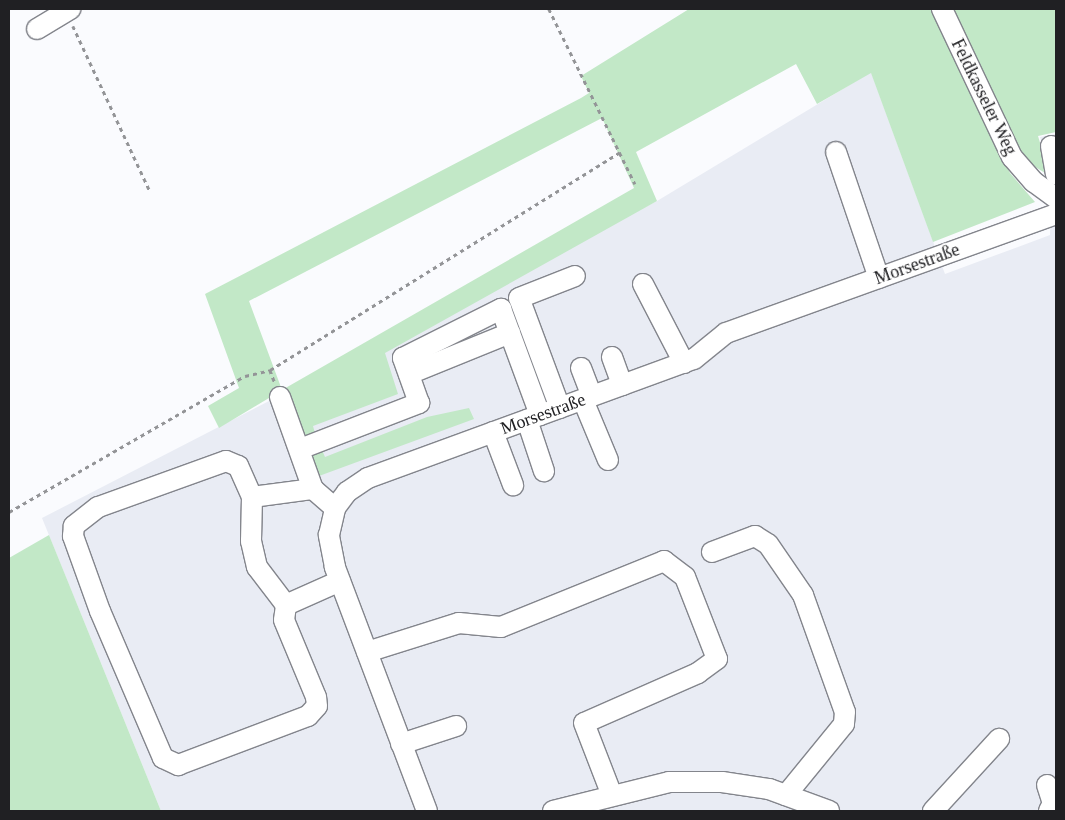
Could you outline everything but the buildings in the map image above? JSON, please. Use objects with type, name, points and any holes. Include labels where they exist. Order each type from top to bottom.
[{"type":"street","name":"Feldkasseler Weg","points":[[942,9],[1012,157],[1056,198]]},
{"type":"street","points":[[37,29],[66,11]]},
{"type":"street","points":[[1051,146],[1056,175]]},
{"type":"street","points":[[836,152],[879,278]]},
{"type":"street","name":"Morsestraße","points":[[336,508],[368,478],[684,363],[726,333],[879,278],[1056,198]]},
{"type":"street","points":[[560,408],[519,298],[576,276]]},
{"type":"street","points":[[643,284],[684,363]]},
{"type":"street","points":[[300,449],[419,403],[403,358],[501,309],[510,333],[534,418],[544,471]]},
{"type":"street","points":[[612,358],[622,385]]},
{"type":"street","points":[[581,368],[587,398],[608,460]]},
{"type":"street","points":[[280,397],[313,489],[336,508],[329,535],[340,581],[427,811]]},
{"type":"street","points":[[492,432],[513,485]]},
{"type":"street","points":[[226,460],[238,466],[252,497],[251,542],[257,567],[286,606],[284,620],[317,706],[308,716],[185,764],[163,758],[100,611],[73,536],[74,526],[98,507],[210,463],[226,460]]},
{"type":"street","points":[[252,497],[313,489]]},
{"type":"street","points":[[712,552],[755,536],[768,544],[803,594],[845,712],[844,724],[786,795]]},
{"type":"street","points":[[366,652],[459,623],[500,627],[664,561],[686,577],[717,660],[698,673],[584,724],[612,793]]},
{"type":"street","points":[[286,606],[340,581]]},
{"type":"street","points":[[401,744],[456,726]]},
{"type":"street","points":[[933,811],[999,739]]},
{"type":"street","points":[[553,811],[612,793],[669,782],[722,782],[786,795],[829,811]]},
{"type":"street","points":[[1047,785],[1053,803],[1049,811]]},
{"type":"path","points":[[550,9],[635,184]]},
{"type":"path","points":[[66,11],[82,36],[150,191]]},
{"type":"path","points":[[9,512],[245,376],[270,370],[620,152]]},
{"type":"shaded area","points":[[871,72],[945,274],[1050,235],[1051,176],[1040,137],[1056,134],[1056,811],[161,811],[42,518],[657,201]]},
{"type":"green space","points":[[689,9],[934,9],[1010,173],[1035,202],[933,242],[871,73],[817,104],[796,64],[636,152],[657,201],[385,353],[398,394],[313,426],[316,437],[306,440],[274,395],[219,428],[208,406],[239,388],[205,294],[581,98],[589,93],[581,76]],"holes":[[[602,118],[634,188],[282,390],[249,301]]]},
{"type":"green space","points":[[951,9],[1056,9],[1056,132],[1038,136],[1050,176],[1032,165],[1011,138]]},
{"type":"green space","points":[[469,408],[474,419],[319,476],[311,454],[322,450],[325,457],[427,417]]},
{"type":"green space","points":[[49,535],[161,811],[9,811],[9,558]]}]
